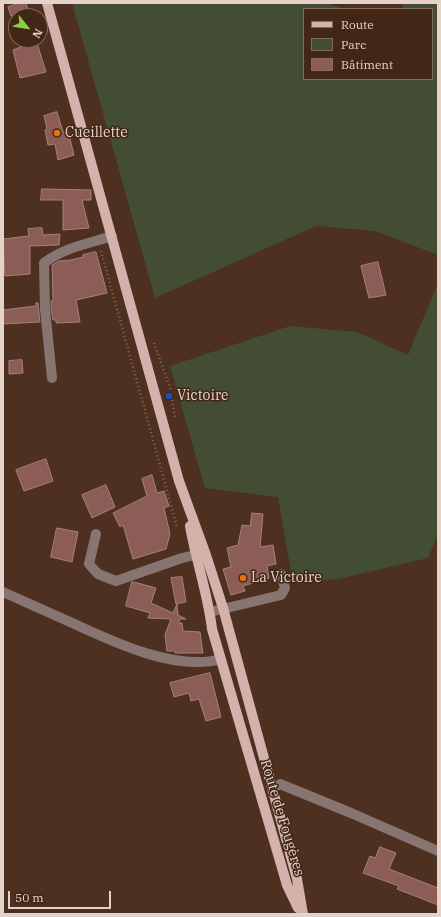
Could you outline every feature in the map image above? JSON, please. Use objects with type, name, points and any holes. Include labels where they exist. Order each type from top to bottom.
[{"type":"main road","points":[[47,3],[185,500],[206,555],[223,608],[297,879],[302,914]]},
{"type":"main road","name":"Route de Fougères","points":[[185,500],[195,555],[210,612],[212,629],[287,885],[302,914]]},
{"type":"main road","points":[[222,659],[231,638]]},
{"type":"main road","name":"Route de Fougères","points":[[222,659],[233,668],[254,721]]},
{"type":"main road","name":"Route de Fougères","points":[[240,728],[260,778],[273,788]]},
{"type":"main road","points":[[263,803],[273,788]]},
{"type":"street","points":[[52,378],[45,309],[44,263],[54,255],[74,247],[112,236]]},
{"type":"street","points":[[96,534],[89,564],[98,574],[116,581],[182,558],[195,555]]},
{"type":"street","points":[[210,612],[281,595],[285,588],[281,574]]},
{"type":"street","points":[[3,592],[94,633],[148,653],[176,660],[194,662],[222,659]]},
{"type":"street","points":[[273,788],[280,784],[438,851]]},
{"type":"green space","points":[[72,3],[324,3],[342,8],[303,8],[303,80],[433,80],[433,8],[402,8],[404,3],[438,3],[438,255],[375,231],[316,226],[155,298]]},
{"type":"green space","points":[[438,283],[438,534],[428,558],[338,579],[293,583],[278,497],[205,488],[170,366],[290,326],[357,332],[408,355]]},
{"type":"building","points":[[26,3],[28,8],[8,8]]},
{"type":"building","points":[[18,48],[38,48],[46,72],[20,78],[13,50]]},
{"type":"building","points":[[57,112],[63,132],[68,131],[74,155],[58,160],[55,144],[48,145],[44,116]]},
{"type":"building","points":[[42,189],[91,190],[91,200],[82,200],[89,228],[63,230],[63,200],[41,200]]},
{"type":"building","points":[[42,228],[43,235],[60,234],[59,245],[30,246],[30,274],[5,276],[3,239],[29,236],[28,229]]},
{"type":"building","points":[[96,252],[107,293],[76,300],[80,322],[56,323],[56,320],[53,320],[51,309],[51,301],[53,300],[52,265],[59,261],[71,260]]},
{"type":"building","points":[[378,262],[386,295],[369,298],[361,266]]},
{"type":"building","points":[[36,303],[38,303],[40,322],[3,324],[3,310],[36,306]]},
{"type":"building","points":[[22,360],[23,373],[9,374],[9,361]]},
{"type":"building","points":[[46,459],[53,481],[24,491],[16,470]]},
{"type":"building","points":[[152,475],[157,493],[164,491],[169,506],[164,508],[170,534],[166,549],[133,559],[123,525],[120,527],[113,513],[147,496],[142,479]]},
{"type":"building","points":[[106,485],[115,507],[92,518],[82,495]]},
{"type":"building","points":[[252,513],[263,514],[260,547],[273,545],[276,564],[267,566],[269,578],[243,586],[245,591],[231,595],[223,569],[231,567],[227,548],[238,545],[242,525],[250,526]]},
{"type":"building","points":[[57,528],[78,532],[72,562],[51,557]]},
{"type":"building","points":[[182,577],[186,602],[176,604],[171,578]]},
{"type":"building","points":[[132,582],[156,588],[151,603],[173,613],[177,604],[178,615],[186,619],[179,619],[179,623],[182,623],[183,631],[200,632],[203,653],[175,653],[175,651],[167,651],[165,635],[171,619],[148,618],[150,613],[126,606]]},
{"type":"building","points":[[210,673],[221,717],[206,721],[199,699],[191,701],[189,693],[174,697],[170,683]]},
{"type":"building","points":[[380,847],[396,853],[389,869],[438,888],[438,905],[397,889],[399,886],[363,873],[370,856],[375,858]]},
{"type":"place","name":"Cueillette","points":[[57,133]]},
{"type":"place","name":"Victoire","points":[[169,396]]},
{"type":"place","name":"La Victoire","points":[[243,578]]}]
